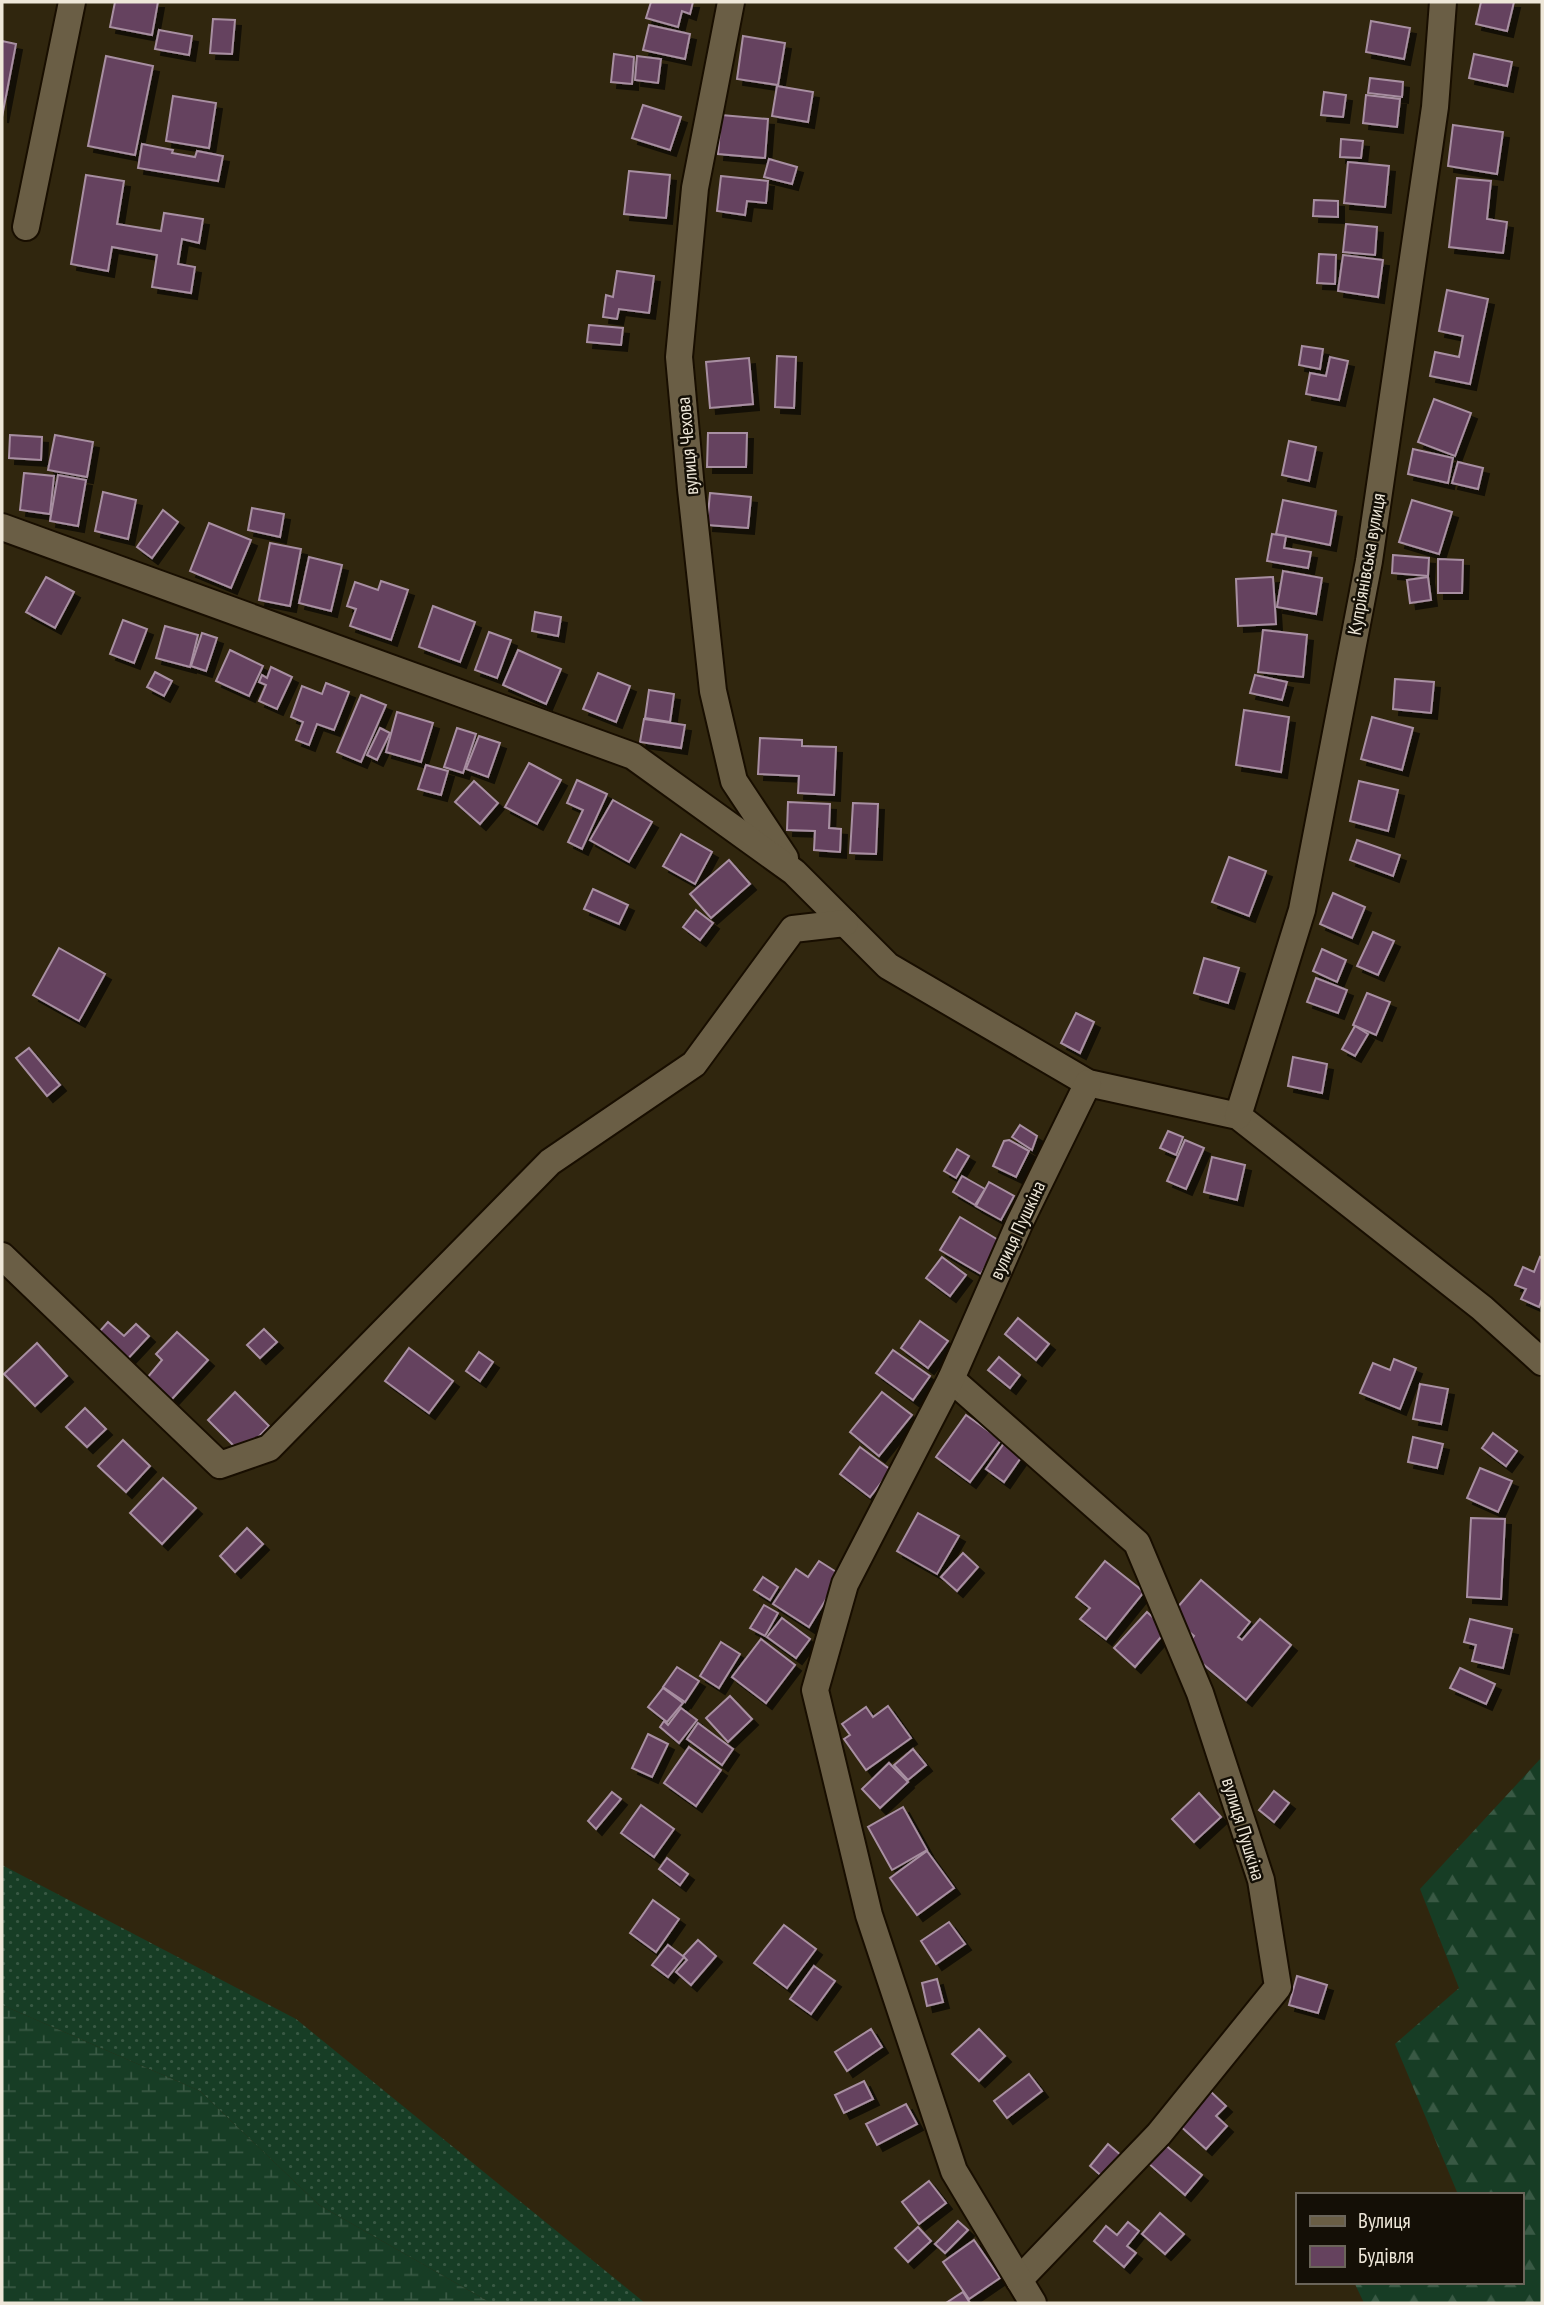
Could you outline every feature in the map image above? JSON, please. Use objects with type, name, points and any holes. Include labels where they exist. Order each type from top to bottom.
[{"type":"street","points":[[26,227],[72,2]]},
{"type":"street","name":"вулиця Чехова","points":[[731,2],[695,188],[679,357],[713,691],[734,781],[794,873]]},
{"type":"street","name":"Купріянівська вулиця","points":[[1238,1116],[1302,910],[1369,561],[1435,107],[1443,2]]},
{"type":"street","points":[[2,527],[634,756],[794,873],[888,966],[1088,1083],[1238,1116],[1482,1308],[1542,1362]]},
{"type":"street","points":[[2,1256],[220,1465],[269,1448],[550,1162],[694,1064],[793,929],[845,923]]},
{"type":"street","name":"вулиця Пушкіна","points":[[1033,2303],[954,2171],[869,1915],[815,1690],[845,1584],[951,1379],[1018,1224],[1088,1083]]},
{"type":"street","name":"вулиця Пушкіна","points":[[951,1379],[1137,1543],[1200,1693],[1261,1880],[1279,1987],[1159,2134],[1019,2280]]},
{"type":"green space","points":[[1542,1757],[1542,2303],[1364,2303],[1355,2284],[1523,2284],[1523,2193],[1453,2193],[1457,2192],[1395,2044],[1459,1988],[1420,1889]]},
{"type":"green space","points":[[2,1865],[296,2019],[645,2303],[491,2303],[319,2205],[200,2091],[2,2005]]},
{"type":"green space","points":[[2,2005],[200,2091],[319,2205],[491,2303],[2,2303]]},
{"type":"building","points":[[115,2],[158,2],[152,35],[110,27]]},
{"type":"building","points":[[651,2],[693,2],[690,14],[682,11],[678,27],[646,18]]},
{"type":"building","points":[[1481,2],[1514,2],[1507,31],[1476,24]]},
{"type":"building","points":[[213,19],[235,20],[232,54],[210,53]]},
{"type":"building","points":[[1371,21],[1410,28],[1404,59],[1366,52]]},
{"type":"building","points":[[649,25],[690,34],[685,59],[643,50]]},
{"type":"building","points":[[159,30],[192,36],[189,55],[155,49]]},
{"type":"building","points":[[743,36],[785,43],[778,85],[737,79]]},
{"type":"building","points":[[2,41],[16,44],[2,117]]},
{"type":"building","points":[[614,54],[634,57],[632,84],[611,82]]},
{"type":"building","points":[[1474,54],[1512,62],[1507,86],[1469,78]]},
{"type":"building","points":[[106,56],[153,66],[135,155],[88,146]]},
{"type":"building","points":[[637,56],[661,59],[658,83],[635,80]]},
{"type":"building","points":[[1370,78],[1403,82],[1402,97],[1368,93]]},
{"type":"building","points":[[777,86],[813,92],[808,122],[772,116]]},
{"type":"building","points":[[1324,92],[1346,95],[1343,117],[1321,115]]},
{"type":"building","points":[[1366,95],[1400,99],[1397,127],[1363,123]]},
{"type":"building","points":[[173,96],[216,103],[209,148],[166,141]]},
{"type":"building","points":[[643,105],[681,117],[670,150],[632,138]]},
{"type":"building","points":[[721,115],[768,119],[765,158],[718,154]]},
{"type":"building","points":[[1453,125],[1503,132],[1497,174],[1448,166]]},
{"type":"building","points":[[1341,139],[1363,141],[1361,158],[1340,157]]},
{"type":"building","points":[[142,144],[195,157],[197,151],[223,156],[218,181],[138,168]]},
{"type":"building","points":[[769,159],[797,167],[792,184],[764,177]]},
{"type":"building","points":[[1348,162],[1389,166],[1385,207],[1344,203]]},
{"type":"building","points":[[629,171],[670,175],[666,218],[624,214]]},
{"type":"building","points":[[86,175],[124,181],[117,224],[161,231],[164,213],[203,219],[199,243],[182,239],[178,264],[195,267],[191,293],[152,287],[157,255],[112,247],[108,271],[71,264]]},
{"type":"building","points":[[721,176],[768,181],[766,203],[747,201],[745,215],[717,211]]},
{"type":"building","points":[[1457,178],[1491,181],[1487,219],[1507,222],[1503,253],[1449,247]]},
{"type":"building","points":[[1314,200],[1338,201],[1338,217],[1313,216]]},
{"type":"building","points":[[1346,224],[1377,227],[1375,255],[1343,252]]},
{"type":"building","points":[[1319,254],[1336,255],[1335,284],[1317,283]]},
{"type":"building","points":[[1343,255],[1383,260],[1378,297],[1338,291]]},
{"type":"building","points":[[617,271],[654,276],[649,313],[619,309],[617,319],[603,317],[606,295],[613,297]]},
{"type":"building","points":[[1447,290],[1488,299],[1470,384],[1430,376],[1435,352],[1459,357],[1463,336],[1439,331]]},
{"type":"building","points":[[589,325],[623,328],[621,345],[587,342]]},
{"type":"building","points":[[1302,346],[1323,349],[1320,369],[1299,365]]},
{"type":"building","points":[[777,356],[796,357],[794,408],[775,407]]},
{"type":"building","points":[[1330,357],[1348,361],[1339,400],[1306,394],[1310,373],[1326,376]]},
{"type":"building","points":[[749,358],[753,404],[710,408],[706,362]]},
{"type":"building","points":[[1434,399],[1471,413],[1455,456],[1418,442]]},
{"type":"building","points":[[708,433],[747,433],[746,467],[707,467]]},
{"type":"building","points":[[10,435],[42,437],[41,460],[9,458]]},
{"type":"building","points":[[55,435],[93,442],[87,477],[48,470]]},
{"type":"building","points":[[1289,441],[1316,447],[1309,481],[1282,475]]},
{"type":"building","points":[[1413,449],[1453,458],[1448,483],[1408,474]]},
{"type":"building","points":[[1458,462],[1483,468],[1478,489],[1452,483]]},
{"type":"building","points":[[24,473],[54,476],[50,514],[20,510]]},
{"type":"building","points":[[58,475],[86,480],[78,526],[50,521]]},
{"type":"building","points":[[103,492],[136,500],[128,539],[95,531]]},
{"type":"building","points":[[710,493],[751,497],[748,528],[707,525]]},
{"type":"building","points":[[1283,500],[1336,511],[1330,545],[1276,534]]},
{"type":"building","points":[[1412,500],[1452,512],[1439,554],[1399,542]]},
{"type":"building","points":[[252,508],[284,514],[280,537],[248,530]]},
{"type":"building","points":[[163,510],[178,522],[152,558],[137,547]]},
{"type":"building","points":[[209,523],[251,540],[231,588],[190,571]]},
{"type":"building","points":[[1272,534],[1286,536],[1284,548],[1311,552],[1308,568],[1267,561]]},
{"type":"building","points":[[270,543],[301,549],[290,606],[259,600]]},
{"type":"building","points":[[1393,555],[1429,558],[1428,576],[1392,573]]},
{"type":"building","points":[[309,557],[342,565],[331,611],[299,603]]},
{"type":"building","points":[[1438,559],[1463,560],[1462,593],[1438,593]]},
{"type":"building","points":[[1283,571],[1322,578],[1316,614],[1277,607]]},
{"type":"building","points":[[46,577],[74,592],[55,628],[26,612]]},
{"type":"building","points":[[1273,577],[1276,624],[1238,626],[1236,579]]},
{"type":"building","points":[[1428,577],[1431,600],[1410,603],[1407,580]]},
{"type":"building","points":[[381,581],[408,590],[391,640],[350,626],[356,609],[347,606],[355,582],[378,590]]},
{"type":"building","points":[[433,606],[475,622],[460,662],[419,647]]},
{"type":"building","points":[[535,612],[561,617],[558,636],[532,631]]},
{"type":"building","points":[[123,620],[147,629],[134,663],[110,654]]},
{"type":"building","points":[[165,626],[198,635],[190,667],[156,658]]},
{"type":"building","points":[[1263,630],[1307,635],[1303,677],[1258,672]]},
{"type":"building","points":[[489,632],[511,640],[497,678],[475,670]]},
{"type":"building","points":[[202,633],[217,638],[206,671],[191,666]]},
{"type":"building","points":[[230,650],[263,666],[249,696],[216,681]]},
{"type":"building","points":[[518,650],[561,669],[546,704],[503,685]]},
{"type":"building","points":[[271,667],[292,677],[277,709],[259,701],[266,685],[259,682],[262,675],[267,678]]},
{"type":"building","points":[[155,672],[172,681],[164,696],[147,687]]},
{"type":"building","points":[[598,673],[630,686],[616,722],[583,709]]},
{"type":"building","points":[[1255,675],[1287,682],[1282,700],[1250,693]]},
{"type":"building","points":[[1395,679],[1434,682],[1431,713],[1393,709]]},
{"type":"building","points":[[326,683],[349,692],[334,730],[317,724],[309,745],[296,740],[303,722],[291,717],[302,686],[322,694]]},
{"type":"building","points":[[649,690],[674,694],[670,722],[645,718]]},
{"type":"building","points":[[361,695],[386,705],[361,762],[337,752]]},
{"type":"building","points":[[1244,710],[1289,717],[1281,772],[1236,765]]},
{"type":"building","points":[[397,712],[433,723],[421,762],[386,752]]},
{"type":"building","points":[[1372,717],[1413,728],[1402,770],[1361,759]]},
{"type":"building","points":[[644,719],[685,725],[681,748],[640,742]]},
{"type":"building","points":[[380,728],[390,733],[377,760],[367,755]]},
{"type":"building","points":[[457,728],[476,734],[463,773],[444,767]]},
{"type":"building","points":[[479,736],[500,743],[488,777],[466,769]]},
{"type":"building","points":[[760,738],[802,740],[802,746],[836,747],[834,795],[798,793],[799,776],[758,774]]},
{"type":"building","points":[[529,763],[561,780],[537,824],[505,807]]},
{"type":"building","points":[[426,765],[448,771],[441,795],[418,789]]},
{"type":"building","points":[[577,780],[607,794],[582,849],[568,842],[583,810],[567,803]]},
{"type":"building","points":[[474,781],[498,803],[480,824],[455,802]]},
{"type":"building","points":[[1359,781],[1398,790],[1388,831],[1350,821]]},
{"type":"building","points":[[613,800],[652,822],[629,862],[590,840]]},
{"type":"building","points":[[788,802],[830,804],[829,828],[841,829],[840,852],[814,850],[815,831],[787,830]]},
{"type":"building","points":[[853,803],[878,804],[876,854],[850,853]]},
{"type":"building","points":[[681,834],[712,852],[695,884],[663,866]]},
{"type":"building","points":[[1357,840],[1400,855],[1393,876],[1350,860]]},
{"type":"building","points":[[1229,857],[1266,871],[1249,916],[1212,902]]},
{"type":"building","points":[[729,860],[750,884],[711,918],[690,894]]},
{"type":"building","points":[[593,889],[628,905],[619,924],[584,909]]},
{"type":"building","points":[[1333,893],[1365,907],[1352,938],[1320,924]]},
{"type":"building","points":[[696,910],[713,923],[700,940],[683,927]]},
{"type":"building","points":[[1373,932],[1394,941],[1378,975],[1357,966]]},
{"type":"building","points":[[59,948],[105,974],[79,1021],[33,995]]},
{"type":"building","points":[[1322,949],[1346,960],[1337,982],[1313,971]]},
{"type":"building","points":[[1204,958],[1239,968],[1228,1003],[1194,993]]},
{"type":"building","points":[[1316,978],[1347,990],[1338,1013],[1307,1002]]},
{"type":"building","points":[[1367,993],[1390,1002],[1376,1035],[1353,1025]]},
{"type":"building","points":[[1076,1013],[1094,1022],[1080,1053],[1061,1043]]},
{"type":"building","points":[[1355,1026],[1368,1034],[1355,1056],[1342,1049]]},
{"type":"building","points":[[29,1048],[60,1085],[47,1096],[16,1058]]},
{"type":"building","points":[[1293,1057],[1327,1064],[1322,1093],[1288,1086]]},
{"type":"building","points":[[1020,1125],[1037,1136],[1032,1150],[1012,1137]]},
{"type":"building","points":[[1168,1131],[1183,1137],[1176,1155],[1160,1148]]},
{"type":"building","points":[[1009,1140],[1029,1151],[1016,1177],[993,1166],[1004,1141]]},
{"type":"building","points":[[1185,1140],[1204,1148],[1186,1189],[1167,1181]]},
{"type":"building","points":[[957,1149],[969,1156],[956,1178],[944,1171]]},
{"type":"building","points":[[1212,1157],[1245,1165],[1237,1200],[1204,1192]]},
{"type":"building","points":[[962,1176],[985,1189],[975,1205],[953,1192]]},
{"type":"building","points":[[989,1182],[1014,1196],[1001,1220],[976,1206]]},
{"type":"building","points":[[960,1217],[1000,1241],[981,1274],[940,1250]]},
{"type":"building","points":[[942,1257],[966,1275],[950,1296],[926,1278]]},
{"type":"building","points":[[1540,1257],[1542,1299],[1539,1307],[1521,1299],[1526,1289],[1515,1285],[1523,1267],[1534,1272]]},
{"type":"building","points":[[1018,1318],[1049,1344],[1036,1360],[1005,1334]]},
{"type":"building","points":[[920,1321],[948,1341],[928,1368],[901,1348]]},
{"type":"building","points":[[108,1322],[124,1336],[136,1324],[149,1336],[123,1364],[99,1332]]},
{"type":"building","points":[[264,1329],[277,1342],[260,1358],[247,1345]]},
{"type":"building","points":[[177,1332],[208,1360],[171,1400],[147,1378],[162,1360],[156,1354]]},
{"type":"building","points":[[37,1343],[67,1376],[35,1406],[4,1374]]},
{"type":"building","points":[[409,1348],[453,1381],[429,1413],[385,1381]]},
{"type":"building","points":[[893,1350],[930,1376],[913,1400],[876,1373]]},
{"type":"building","points":[[479,1352],[493,1362],[480,1381],[466,1371]]},
{"type":"building","points":[[999,1357],[1020,1375],[1010,1388],[988,1370]]},
{"type":"building","points":[[1394,1359],[1416,1368],[1400,1409],[1360,1393],[1373,1363],[1390,1370]]},
{"type":"building","points":[[1420,1384],[1448,1389],[1441,1424],[1413,1419]]},
{"type":"building","points":[[235,1392],[269,1426],[242,1454],[208,1420]]},
{"type":"building","points":[[882,1392],[912,1415],[879,1456],[850,1432]]},
{"type":"building","points":[[85,1408],[106,1429],[87,1447],[66,1427]]},
{"type":"building","points":[[966,1415],[1001,1440],[970,1482],[936,1457]]},
{"type":"building","points":[[1493,1433],[1517,1451],[1506,1466],[1482,1448]]},
{"type":"building","points":[[1413,1437],[1443,1444],[1437,1468],[1408,1462]]},
{"type":"building","points":[[1007,1439],[1025,1452],[1004,1482],[986,1469]]},
{"type":"building","points":[[123,1440],[150,1466],[126,1492],[98,1466]]},
{"type":"building","points":[[860,1447],[891,1470],[870,1497],[840,1474]]},
{"type":"building","points":[[1480,1468],[1512,1481],[1498,1512],[1467,1498]]},
{"type":"building","points":[[163,1478],[196,1508],[162,1544],[130,1513]]},
{"type":"building","points":[[918,1513],[959,1536],[937,1574],[897,1551]]},
{"type":"building","points":[[1471,1518],[1505,1519],[1501,1599],[1467,1597]]},
{"type":"building","points":[[247,1528],[263,1544],[235,1572],[220,1556]]},
{"type":"building","points":[[963,1553],[978,1567],[957,1591],[941,1577]]},
{"type":"building","points":[[819,1561],[841,1575],[809,1627],[773,1604],[796,1569],[808,1577]]},
{"type":"building","points":[[1105,1561],[1144,1592],[1106,1639],[1080,1619],[1090,1608],[1076,1597]]},
{"type":"building","points":[[763,1577],[778,1587],[770,1600],[754,1590]]},
{"type":"building","points":[[1201,1580],[1250,1622],[1238,1637],[1242,1640],[1260,1619],[1291,1645],[1246,1700],[1184,1648],[1194,1636],[1170,1616]]},
{"type":"building","points":[[764,1605],[778,1613],[765,1636],[750,1628]]},
{"type":"building","points":[[1147,1612],[1167,1630],[1135,1667],[1114,1648]]},
{"type":"building","points":[[782,1618],[810,1639],[796,1658],[767,1637]]},
{"type":"building","points":[[1470,1619],[1512,1629],[1503,1668],[1472,1661],[1476,1645],[1464,1642]]},
{"type":"building","points":[[761,1639],[795,1665],[766,1703],[732,1677]]},
{"type":"building","points":[[721,1642],[740,1654],[719,1688],[700,1676]]},
{"type":"building","points":[[677,1667],[699,1681],[685,1702],[663,1687]]},
{"type":"building","points":[[1460,1668],[1495,1684],[1486,1704],[1450,1688]]},
{"type":"building","points":[[663,1688],[683,1703],[667,1722],[648,1707]]},
{"type":"building","points":[[730,1696],[752,1719],[728,1742],[706,1718]]},
{"type":"building","points":[[888,1706],[911,1738],[866,1770],[844,1739],[850,1735],[842,1724],[866,1707],[873,1717]]},
{"type":"building","points":[[681,1708],[697,1720],[679,1743],[660,1727],[664,1721],[668,1725]]},
{"type":"building","points":[[698,1723],[733,1749],[722,1765],[687,1739]]},
{"type":"building","points":[[648,1734],[668,1744],[652,1777],[632,1768]]},
{"type":"building","points":[[689,1747],[721,1770],[696,1806],[664,1783]]},
{"type":"building","points":[[913,1749],[926,1765],[908,1780],[894,1765]]},
{"type":"building","points":[[889,1763],[908,1782],[880,1808],[862,1789]]},
{"type":"building","points":[[1274,1791],[1289,1803],[1274,1822],[1259,1810]]},
{"type":"building","points":[[612,1792],[621,1799],[596,1829],[588,1821]]},
{"type":"building","points":[[1199,1793],[1221,1817],[1194,1842],[1172,1819]]},
{"type":"building","points":[[641,1805],[674,1829],[654,1857],[621,1833]]},
{"type":"building","points":[[903,1807],[927,1850],[892,1870],[868,1827]]},
{"type":"building","points":[[927,1851],[954,1888],[917,1915],[890,1878]]},
{"type":"building","points":[[667,1858],[688,1874],[680,1885],[659,1869]]},
{"type":"building","points":[[653,1900],[679,1919],[656,1952],[630,1933]]},
{"type":"building","points":[[949,1922],[965,1944],[936,1964],[921,1941]]},
{"type":"building","points":[[784,1925],[816,1949],[787,1988],[754,1963]]},
{"type":"building","points":[[698,1940],[716,1956],[691,1985],[676,1972],[687,1960],[683,1956]]},
{"type":"building","points":[[668,1945],[684,1957],[668,1977],[652,1965]]},
{"type":"building","points":[[814,1966],[835,1981],[811,2014],[790,1999]]},
{"type":"building","points":[[1297,1976],[1327,1985],[1318,2013],[1289,2005]]},
{"type":"building","points":[[937,1979],[943,2002],[927,2006],[922,1983]]},
{"type":"building","points":[[871,2029],[882,2047],[847,2071],[835,2052]]},
{"type":"building","points":[[979,2029],[1005,2056],[979,2081],[952,2054]]},
{"type":"building","points":[[1029,2074],[1042,2091],[1007,2118],[994,2101]]},
{"type":"building","points":[[864,2081],[873,2099],[844,2113],[835,2095]]},
{"type":"building","points":[[1210,2091],[1226,2106],[1216,2116],[1227,2126],[1206,2149],[1179,2125]]},
{"type":"building","points":[[906,2104],[917,2124],[877,2145],[866,2124]]},
{"type":"building","points":[[1108,2144],[1122,2156],[1104,2178],[1090,2166]]},
{"type":"building","points":[[1164,2144],[1202,2175],[1185,2195],[1148,2163]]},
{"type":"building","points":[[929,2181],[946,2203],[919,2224],[902,2202]]},
{"type":"building","points":[[1160,2213],[1184,2234],[1165,2254],[1142,2234]]},
{"type":"building","points":[[958,2221],[968,2230],[945,2253],[935,2244]]},
{"type":"building","points":[[1128,2222],[1139,2231],[1127,2246],[1136,2253],[1124,2267],[1094,2241],[1106,2226],[1117,2235]]},
{"type":"building","points":[[918,2227],[931,2241],[908,2262],[895,2248]]},
{"type":"building","points":[[974,2240],[1000,2278],[969,2299],[943,2262]]},
{"type":"building","points":[[963,2292],[970,2303],[946,2303]]}]
